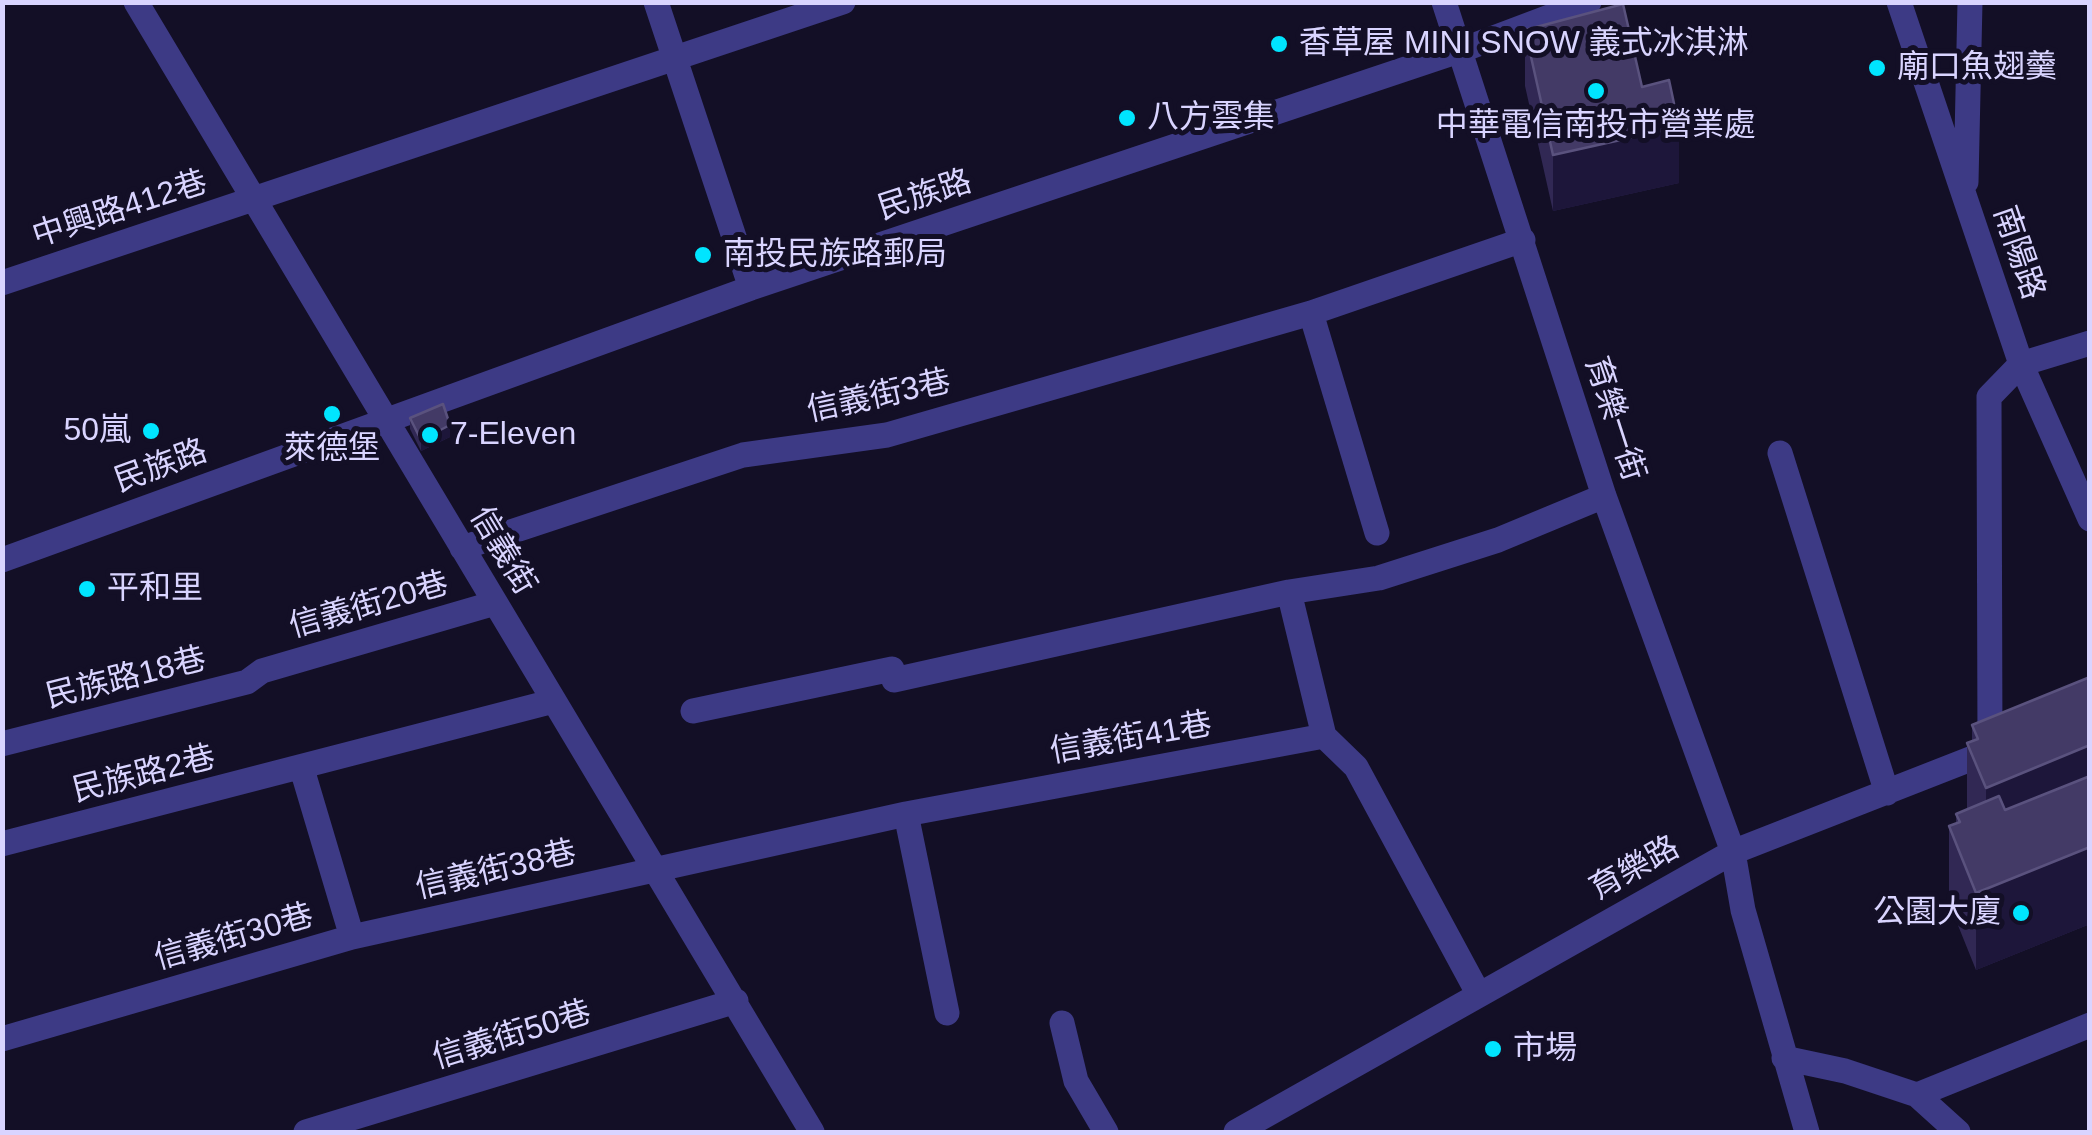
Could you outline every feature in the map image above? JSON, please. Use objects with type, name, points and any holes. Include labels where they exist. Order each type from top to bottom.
[{"type":"street","name":"信義街","points":[[136,2],[812,1132]]},
{"type":"street","points":[[656,2],[752,288]]},
{"type":"street","name":"中興路412巷","points":[[2,283],[843,2]]},
{"type":"street","name":"育樂一街","points":[[1444,2],[1604,496],[1733,852],[1743,910],[1807,1132]]},
{"type":"street","name":"民族路","points":[[2,560],[752,288],[1462,50],[1589,2]]},
{"type":"street","name":"南陽路","points":[[1899,2],[2021,364],[2090,519]]},
{"type":"street","points":[[1966,202],[1970,2]]},
{"type":"street","name":"信義街3巷","points":[[462,548],[743,455],[888,435],[1311,314],[1523,240]]},
{"type":"street","points":[[1311,314],[1377,533]]},
{"type":"street","points":[[1990,751],[1989,397],[2021,364],[2090,343]]},
{"type":"street","points":[[1780,453],[1886,793]]},
{"type":"street","points":[[693,711],[892,669],[894,680],[1289,592],[1379,578],[1498,540],[1604,496]]},
{"type":"street","points":[[1289,592],[1324,736],[1356,767],[1478,993]]},
{"type":"street","name":"信義街20巷","points":[[262,671],[495,603]]},
{"type":"street","name":"民族路18巷","points":[[2,744],[247,682],[262,671]]},
{"type":"street","points":[[302,769],[554,701]]},
{"type":"street","name":"信義街41巷","points":[[655,868],[906,814],[1324,736]]},
{"type":"street","name":"育樂路","points":[[1236,1132],[1271,1123],[1478,993],[1733,852],[2023,739]]},
{"type":"street","name":"民族路2巷","points":[[2,844],[302,769]]},
{"type":"street","name":"信義街30巷","points":[[2,1039],[352,937],[302,769]]},
{"type":"street","points":[[906,814],[947,1013]]},
{"type":"street","name":"信義街38巷","points":[[352,937],[655,868]]},
{"type":"street","name":"信義街50巷","points":[[306,1132],[736,1002]]},
{"type":"street","points":[[1062,1023],[1076,1081],[1106,1132]]},
{"type":"street","points":[[1917,1095],[2090,1025]]},
{"type":"street","points":[[1784,1058],[1846,1071],[1917,1095],[1958,1132]]},
{"type":"building","points":[[1623,4],[1642,87],[1669,80],[1679,127],[1553,155],[1525,30]]},
{"type":"building","points":[[443,404],[450,425],[421,440],[410,418]]},
{"type":"building","points":[[2090,677],[2090,745],[1986,788],[1967,743],[1978,739],[1972,725]]},
{"type":"building","points":[[2090,776],[2090,847],[1976,893],[1949,826],[1960,822],[1956,814],[1999,796],[2005,810]]},
{"type":"place","name":"香草屋 MINI SNOW 義式冰淇淋","points":[[1279,44]]},
{"type":"place","name":"廟口魚翅羹","points":[[1877,68]]},
{"type":"place","name":"中華電信南投市營業處","points":[[1596,91]]},
{"type":"place","name":"八方雲集","points":[[1127,118]]},
{"type":"place","name":"南投民族路郵局","points":[[703,255]]},
{"type":"place","name":"萊德堡","points":[[332,414]]},
{"type":"place","name":"50嵐","points":[[151,431]]},
{"type":"place","name":"7-Eleven","points":[[430,435]]},
{"type":"place","name":"平和里","points":[[87,589]]},
{"type":"place","name":"公園大廈","points":[[2021,913]]},
{"type":"place","name":"市場","points":[[1493,1049]]}]
